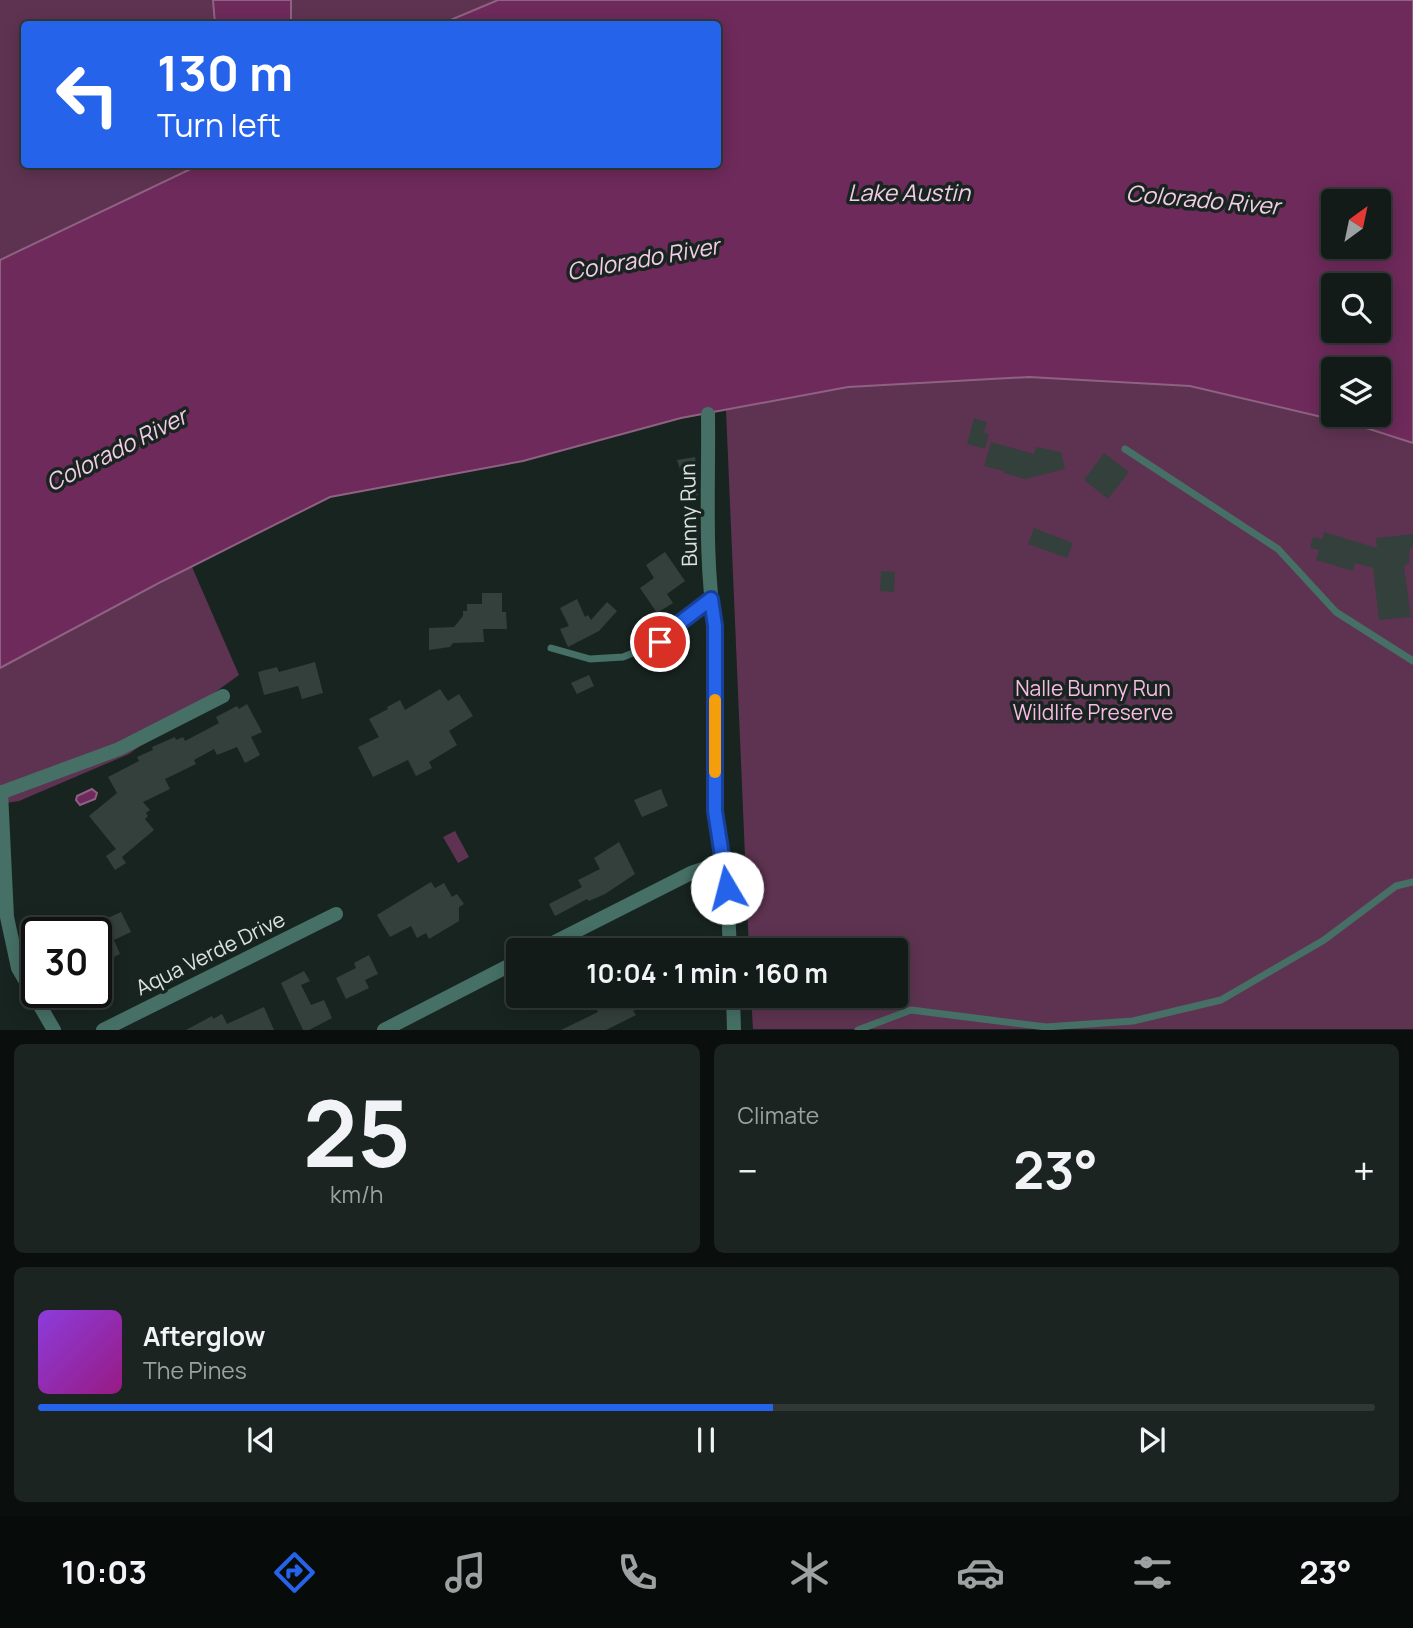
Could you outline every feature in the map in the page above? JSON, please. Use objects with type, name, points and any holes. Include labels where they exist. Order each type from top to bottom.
[{"type":"street","name":"Bunny Run","points":[[708,414],[711,599],[715,626],[715,811],[724,862],[729,938]]},
{"type":"street","points":[[54,1030],[18,968],[7,917],[1,792],[119,749],[223,696]]},
{"type":"street","points":[[563,938],[691,873],[724,862]]},
{"type":"street","name":"Aqua Verde Drive","points":[[103,1030],[336,914]]},
{"type":"street","points":[[384,1030],[506,967]]},
{"type":"street","points":[[733,1008],[734,1030]]},
{"type":"lane","points":[[1125,449],[1278,549],[1336,612],[1413,661]]},
{"type":"lane","points":[[551,648],[590,659],[623,657],[660,642],[673,628],[711,599]]},
{"type":"lane","points":[[858,1030],[911,1010],[1046,1027],[1133,1021],[1221,1000],[1324,940],[1396,886],[1413,882]]},
{"type":"green space","points":[[0,0],[213,0],[215,21],[21,21],[21,168],[193,168],[0,260]]},
{"type":"green space","points":[[291,0],[498,0],[448,21],[291,21]]},
{"type":"green space","name":"Nalle Bunny Run Wildlife Preserve","points":[[1029,377],[1190,386],[1321,417],[1321,427],[1363,427],[1413,443],[1413,1029],[753,1029],[752,1008],[908,1008],[908,938],[748,938],[726,410],[848,387]]},
{"type":"green space","points":[[192,567],[239,675],[129,754],[19,801],[0,804],[0,668]]},
{"type":"green space","points":[[455,831],[469,857],[458,863],[443,837]]},
{"type":"water","points":[[213,0],[291,0],[291,21],[215,21]]},
{"type":"water","name":"Lake Austin","points":[[498,0],[1413,0],[1413,443],[1363,427],[1391,427],[1391,357],[1321,357],[1321,417],[1190,386],[1029,377],[848,387],[681,418],[523,461],[330,497],[159,583],[0,668],[0,260],[193,168],[721,168],[721,21],[448,21]]},
{"type":"water","points":[[92,789],[97,793],[95,799],[80,805],[76,800],[77,796]]},
{"type":"building","points":[[974,418],[987,422],[984,433],[989,434],[985,449],[967,444]]},
{"type":"building","points":[[991,442],[1034,454],[1036,447],[1061,452],[1065,469],[1025,479],[984,466]]},
{"type":"building","points":[[1104,453],[1129,472],[1108,499],[1084,480]]},
{"type":"building","points":[[695,457],[698,498],[690,500],[677,460]]},
{"type":"building","points":[[1034,528],[1073,543],[1067,558],[1028,544]]},
{"type":"building","points":[[1324,532],[1377,548],[1376,538],[1413,534],[1409,563],[1404,566],[1411,617],[1379,620],[1373,568],[1355,563],[1353,571],[1316,560],[1319,550],[1310,548],[1313,537],[1323,539]]},
{"type":"building","points":[[665,552],[685,581],[667,594],[673,603],[657,613],[640,588],[654,578],[646,565]]},
{"type":"building","points":[[881,571],[895,572],[894,592],[880,591]]},
{"type":"building","points":[[482,593],[502,593],[502,612],[506,612],[507,629],[483,629],[484,642],[453,643],[450,647],[429,650],[429,628],[454,627],[463,616],[463,611],[467,611],[467,604],[482,604]]},
{"type":"building","points":[[577,599],[585,617],[588,615],[591,620],[607,602],[617,611],[599,631],[568,647],[560,629],[569,626],[560,608]]},
{"type":"building","points":[[315,662],[323,693],[302,699],[298,686],[264,695],[258,672],[277,667],[279,672]]},
{"type":"building","points":[[589,675],[594,686],[577,694],[571,683]]},
{"type":"building","points":[[440,689],[448,701],[459,694],[473,716],[449,731],[457,745],[429,762],[432,768],[416,776],[408,760],[373,777],[358,747],[379,737],[369,719],[400,700],[405,710]]},
{"type":"building","points":[[247,704],[262,732],[251,737],[260,755],[245,763],[237,747],[217,755],[214,749],[194,760],[196,764],[165,779],[170,789],[143,802],[150,810],[145,819],[154,830],[122,857],[126,863],[115,870],[106,856],[116,849],[89,816],[117,793],[108,777],[139,761],[137,757],[153,750],[152,747],[175,737],[176,740],[183,737],[185,741],[219,723],[216,717]]},
{"type":"building","points":[[661,789],[668,806],[642,817],[634,800]]},
{"type":"building","points":[[619,842],[635,874],[605,894],[589,901],[587,899],[555,916],[549,904],[582,887],[578,880],[600,869],[594,858]]},
{"type":"building","points":[[431,882],[435,888],[444,883],[452,897],[457,894],[464,904],[459,907],[459,921],[429,939],[426,933],[417,938],[411,926],[390,937],[377,915]]},
{"type":"building","points":[[121,912],[131,932],[114,940],[120,954],[112,958],[112,917]]},
{"type":"building","points":[[369,955],[378,974],[365,980],[369,988],[346,999],[336,978],[356,968],[354,963]]},
{"type":"building","points":[[304,971],[310,981],[301,985],[311,1005],[324,1000],[332,1018],[309,1030],[303,1030],[281,983]]},
{"type":"building","points":[[264,1007],[274,1030],[186,1030],[212,1016],[213,1019],[222,1014],[227,1024]]},
{"type":"building","points":[[596,1008],[639,1008],[633,1011],[636,1015],[606,1030],[561,1030],[598,1012]]},
{"type":"slow traffic","points":[[715,700],[715,772]]},
{"type":"route","points":[[660,642],[673,628],[711,599],[715,626],[715,811],[727,888]]},
{"type":"water label","name":"Colorado River","points":[[1203,199]]},
{"type":"water label","name":"Colorado River","points":[[643,258]]},
{"type":"water label","name":"Colorado River","points":[[116,449]]}]
